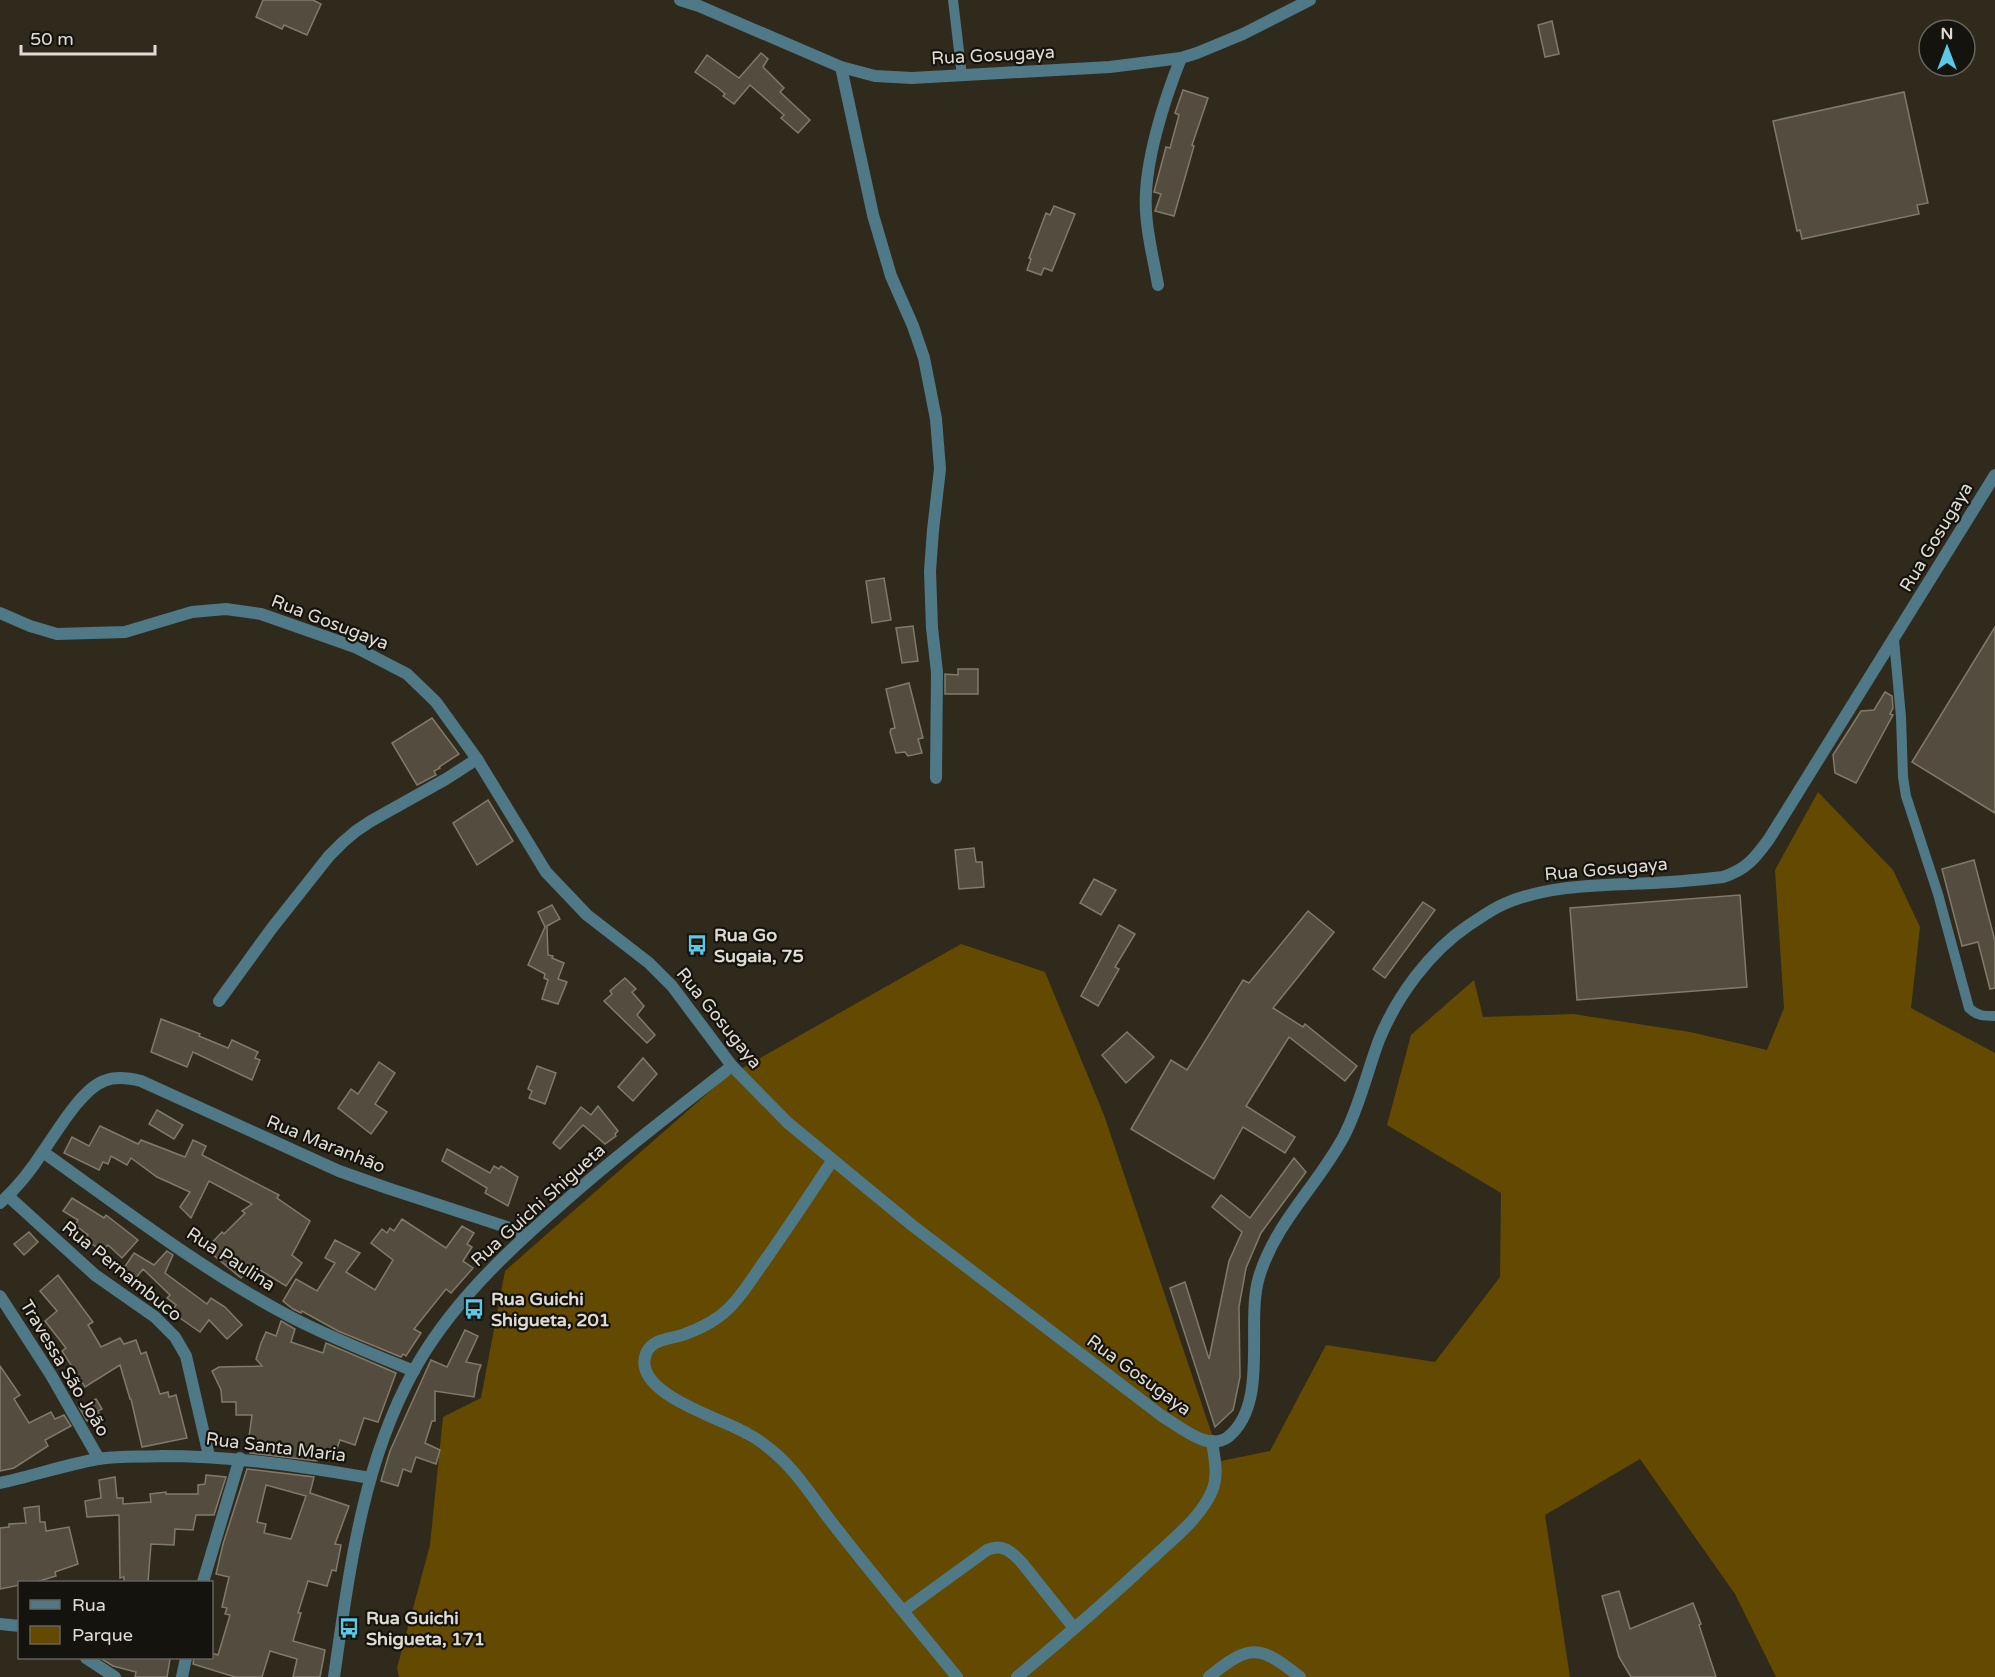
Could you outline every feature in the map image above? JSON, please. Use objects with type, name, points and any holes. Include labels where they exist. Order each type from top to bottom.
[{"type":"street","name":"Rua Gosugaya","points":[[680,0],[841,67],[874,76],[912,78],[1110,67],[1181,58],[1243,34],[1310,0]]},
{"type":"street","points":[[1158,285],[1146,212],[1146,191],[1165,100],[1181,58]]},
{"type":"street","points":[[841,67],[873,215],[891,276],[924,358],[936,419],[940,469],[930,571],[932,628],[937,672],[936,778]]},
{"type":"street","name":"Rua Gosugaya","points":[[0,614],[57,634],[125,632],[192,612],[226,609],[261,614],[355,647],[407,674],[436,702],[477,759],[546,872],[586,915],[649,963],[672,986],[732,1066],[788,1123],[832,1161],[1040,1324],[1162,1416],[1207,1441],[1219,1441],[1228,1436],[1241,1420],[1250,1400],[1254,1380],[1258,1281],[1264,1260],[1279,1231],[1344,1137],[1357,1109],[1380,1039],[1407,988],[1428,961],[1466,927],[1502,904],[1533,893],[1593,886],[1723,877],[1751,863],[1769,839],[1995,475]]},
{"type":"street","points":[[219,1001],[272,928],[329,856],[350,836],[371,821],[477,759]]},
{"type":"street","name":"Rua Guichi Shigueta","points":[[334,1677],[346,1591],[370,1478],[395,1410],[414,1371],[442,1327],[483,1278],[528,1234],[589,1180],[732,1066]]},
{"type":"street","name":"Rua Maranhão","points":[[43,1152],[71,1112],[102,1081],[115,1078],[141,1081],[254,1134],[348,1174],[528,1234]]},
{"type":"street","points":[[4,1200],[43,1152]]},
{"type":"street","name":"Rua Paulina","points":[[43,1152],[174,1244],[260,1300],[291,1317],[414,1371]]},
{"type":"street","points":[[832,1161],[743,1292],[720,1316],[703,1326],[659,1341],[650,1347],[645,1356],[644,1365],[650,1377],[662,1391],[685,1406],[748,1434],[772,1450],[792,1471],[957,1677]]},
{"type":"street","name":"Rua Pernambuco","points":[[4,1200],[95,1275],[155,1317],[175,1337],[186,1356],[209,1456]]},
{"type":"street","name":"Travessa São João","points":[[0,1296],[51,1375],[99,1459]]},
{"type":"street","points":[[1017,1677],[1181,1531],[1201,1509],[1212,1492],[1215,1482],[1212,1441]]},
{"type":"street","name":"Rua Santa Maria","points":[[0,1483],[99,1459],[209,1456],[240,1458],[370,1478]]},
{"type":"street","points":[[203,1581],[240,1458]]},
{"type":"street","points":[[903,1611],[987,1550],[1001,1547],[1014,1553],[1074,1628]]},
{"type":"street","points":[[0,1624],[18,1626]]},
{"type":"street","points":[[1209,1677],[1228,1661],[1243,1653],[1257,1652],[1269,1654],[1300,1677]]},
{"type":"street","points":[[88,1659],[115,1677]]},
{"type":"street","points":[[182,1677],[186,1659]]},
{"type":"lane","points":[[953,0],[962,76]]},
{"type":"lane","points":[[1894,640],[1906,796],[1938,894],[1969,1008],[1979,1016],[1995,1016]]},
{"type":"green space","points":[[1818,792],[1893,870],[1920,927],[1911,1008],[1995,1053],[1995,1677],[1776,1677],[1735,1594],[1640,1459],[1545,1515],[1570,1677],[399,1677],[397,1668],[430,1545],[443,1417],[481,1398],[505,1271],[725,1078],[961,944],[1045,972],[1104,1115],[1221,1461],[1270,1451],[1326,1345],[1435,1362],[1500,1277],[1501,1193],[1387,1125],[1411,1035],[1474,980],[1483,1017],[1573,1014],[1690,1032],[1767,1050],[1784,1008],[1775,870]]},
{"type":"building","points":[[263,0],[313,0],[321,4],[307,35],[284,25],[282,29],[256,17]]},
{"type":"building","points":[[1552,21],[1559,54],[1545,57],[1538,25]]},
{"type":"building","points":[[761,53],[768,59],[763,67],[784,88],[780,92],[810,120],[798,133],[781,118],[784,115],[750,85],[734,104],[723,96],[725,94],[718,88],[695,72],[707,55],[739,78]]},
{"type":"building","points":[[1183,90],[1208,98],[1192,145],[1194,146],[1174,216],[1155,211],[1161,194],[1154,192],[1166,147],[1170,148],[1179,115],[1175,113]]},
{"type":"building","points":[[1904,92],[1928,203],[1917,205],[1919,214],[1802,239],[1800,230],[1797,231],[1773,121]]},
{"type":"building","points":[[1054,206],[1075,214],[1052,271],[1044,268],[1041,275],[1027,270],[1031,259],[1029,258],[1046,213],[1050,215]]},
{"type":"building","points":[[884,578],[891,620],[872,623],[866,581]]},
{"type":"building","points":[[913,626],[918,661],[902,663],[896,628]]},
{"type":"building","points":[[1995,627],[1995,813],[1912,762]]},
{"type":"building","points":[[958,669],[978,669],[978,694],[945,694],[945,674],[958,675]]},
{"type":"building","points":[[909,683],[923,738],[918,739],[922,753],[908,756],[905,752],[896,753],[890,732],[895,728],[886,689]]},
{"type":"building","points":[[1885,692],[1892,696],[1893,708],[1890,714],[1893,715],[1856,783],[1835,773],[1833,755],[1861,711],[1874,710]]},
{"type":"building","points":[[432,718],[459,754],[434,771],[436,775],[417,785],[392,743]]},
{"type":"building","points":[[488,800],[513,841],[477,865],[453,823]]},
{"type":"building","points":[[974,848],[976,862],[982,862],[984,887],[959,889],[955,850]]},
{"type":"building","points":[[1974,860],[1995,941],[1995,988],[1990,989],[1978,942],[1962,946],[1942,869]]},
{"type":"building","points":[[1094,879],[1116,890],[1101,915],[1080,903]]},
{"type":"building","points":[[1740,895],[1747,987],[1577,1000],[1570,908]]},
{"type":"building","points":[[1423,902],[1435,910],[1385,978],[1373,969]]},
{"type":"building","points":[[552,905],[560,919],[547,926],[548,955],[564,963],[558,979],[567,982],[558,1004],[542,999],[548,980],[544,978],[545,974],[528,965],[545,927],[538,912]]},
{"type":"building","points":[[1308,911],[1334,932],[1273,1008],[1303,1027],[1305,1024],[1357,1066],[1345,1081],[1289,1037],[1246,1106],[1295,1137],[1285,1153],[1243,1127],[1214,1179],[1131,1129],[1171,1060],[1187,1070],[1243,980],[1249,983]]},
{"type":"building","points":[[1119,925],[1135,934],[1115,967],[1119,969],[1098,1006],[1081,996]]},
{"type":"building","points":[[625,978],[636,989],[632,992],[644,1006],[637,1015],[655,1035],[647,1043],[604,1001],[612,994],[610,991]]},
{"type":"building","points":[[161,1019],[228,1048],[232,1040],[258,1052],[255,1058],[260,1060],[252,1080],[193,1052],[187,1067],[151,1052]]},
{"type":"building","points":[[1127,1032],[1154,1057],[1126,1083],[1102,1055]]},
{"type":"building","points":[[643,1058],[657,1074],[633,1101],[618,1087]]},
{"type":"building","points":[[379,1062],[395,1073],[375,1104],[387,1112],[371,1134],[338,1108],[351,1089],[358,1094]]},
{"type":"building","points":[[537,1066],[556,1073],[545,1104],[529,1098],[532,1091],[528,1089]]},
{"type":"building","points":[[598,1106],[618,1131],[616,1136],[605,1144],[583,1125],[560,1149],[553,1143],[581,1107],[591,1115]]},
{"type":"building","points":[[157,1110],[183,1125],[174,1139],[149,1124]]},
{"type":"building","points":[[100,1126],[138,1144],[141,1140],[185,1157],[193,1140],[206,1146],[202,1155],[279,1195],[277,1198],[310,1221],[292,1255],[302,1263],[286,1286],[252,1265],[241,1278],[206,1249],[245,1213],[242,1211],[252,1204],[209,1181],[191,1218],[180,1207],[190,1192],[157,1177],[131,1158],[127,1165],[111,1156],[108,1164],[103,1162],[99,1170],[64,1153],[72,1137],[89,1146]]},
{"type":"building","points":[[447,1149],[490,1173],[494,1166],[499,1169],[501,1166],[518,1177],[508,1206],[485,1193],[487,1188],[442,1161]]},
{"type":"building","points":[[1294,1158],[1306,1172],[1261,1233],[1246,1268],[1239,1307],[1240,1377],[1233,1410],[1215,1427],[1170,1288],[1185,1282],[1209,1359],[1229,1261],[1242,1232],[1212,1207],[1221,1195],[1250,1218]]},
{"type":"building","points":[[72,1198],[104,1218],[106,1215],[138,1240],[122,1258],[108,1245],[102,1251],[85,1239],[88,1235],[75,1225],[78,1220],[63,1211]]},
{"type":"building","points":[[402,1219],[446,1248],[462,1226],[474,1233],[467,1244],[472,1247],[463,1261],[473,1268],[451,1293],[446,1289],[414,1329],[421,1333],[406,1356],[403,1354],[401,1357],[338,1331],[302,1311],[301,1313],[293,1309],[283,1301],[296,1279],[317,1291],[335,1263],[325,1258],[335,1240],[360,1253],[346,1272],[375,1290],[393,1260],[371,1243],[382,1229],[387,1233],[390,1228],[394,1231]]},
{"type":"building","points":[[29,1232],[38,1242],[24,1255],[14,1244]]},
{"type":"building","points":[[167,1251],[173,1255],[165,1273],[207,1304],[211,1298],[225,1307],[242,1325],[227,1339],[209,1320],[200,1332],[177,1316],[172,1311],[176,1305],[167,1298],[170,1295],[143,1269],[135,1279],[124,1268],[134,1253],[154,1265]]},
{"type":"building","points":[[58,1275],[93,1322],[88,1325],[101,1347],[120,1338],[124,1344],[136,1340],[141,1354],[146,1352],[160,1394],[168,1392],[169,1397],[176,1395],[187,1438],[142,1447],[131,1399],[120,1365],[85,1387],[62,1351],[66,1348],[45,1321],[57,1311],[40,1291]]},
{"type":"building","points":[[281,1321],[295,1329],[291,1342],[323,1353],[326,1343],[396,1373],[378,1422],[364,1418],[355,1445],[340,1440],[334,1457],[319,1453],[317,1461],[250,1453],[252,1444],[248,1444],[252,1415],[236,1415],[236,1402],[222,1402],[221,1390],[212,1371],[219,1367],[262,1366],[256,1359],[261,1343],[266,1332],[276,1336]]},
{"type":"building","points":[[465,1330],[478,1336],[466,1362],[481,1365],[474,1397],[435,1391],[435,1421],[432,1421],[425,1443],[440,1450],[436,1464],[416,1457],[411,1472],[403,1469],[398,1486],[381,1481],[390,1451],[431,1360],[447,1367]]},
{"type":"building","points":[[0,1366],[20,1395],[14,1399],[29,1423],[51,1412],[55,1419],[64,1415],[71,1426],[45,1440],[48,1446],[14,1468],[0,1471]]},
{"type":"building","points":[[96,1399],[102,1409],[98,1411],[100,1415],[87,1421],[79,1407]]},
{"type":"building","points":[[247,1469],[314,1477],[310,1493],[349,1506],[335,1544],[341,1545],[336,1571],[332,1570],[327,1586],[308,1581],[298,1613],[301,1613],[293,1641],[325,1650],[320,1677],[293,1677],[297,1659],[270,1651],[262,1677],[235,1677],[193,1664],[194,1659],[213,1659],[213,1653],[218,1655],[230,1615],[225,1614],[227,1608],[222,1607],[229,1577],[216,1574]],"holes":[[[266,1485],[306,1496],[291,1539],[264,1533],[266,1524],[257,1522]]]},
{"type":"building","points":[[206,1475],[226,1477],[214,1515],[196,1515],[193,1530],[175,1529],[174,1545],[151,1544],[148,1581],[124,1581],[124,1577],[120,1578],[119,1515],[87,1517],[85,1501],[101,1498],[99,1480],[115,1477],[117,1498],[123,1498],[123,1504],[151,1502],[150,1494],[166,1492],[166,1494],[198,1494],[198,1485],[205,1484]]},
{"type":"building","points":[[39,1506],[40,1522],[45,1522],[46,1531],[69,1527],[78,1564],[55,1572],[56,1576],[39,1581],[18,1581],[18,1585],[0,1589],[0,1528],[9,1527],[9,1524],[26,1523],[24,1508]]},
{"type":"building","points":[[1619,1591],[1630,1629],[1693,1603],[1716,1677],[1631,1677],[1619,1657],[1602,1596]]},
{"type":"building","points":[[102,1659],[170,1659],[167,1677],[135,1677],[136,1672],[113,1666]]},
{"type":"place","name":"Rua Go Sugaia, 75","points":[[697,945]]},
{"type":"place","name":"Rua Guichi Shigueta, 201","points":[[474,1309]]},
{"type":"place","name":"Rua Guichi Shigueta, 171","points":[[349,1628]]}]
